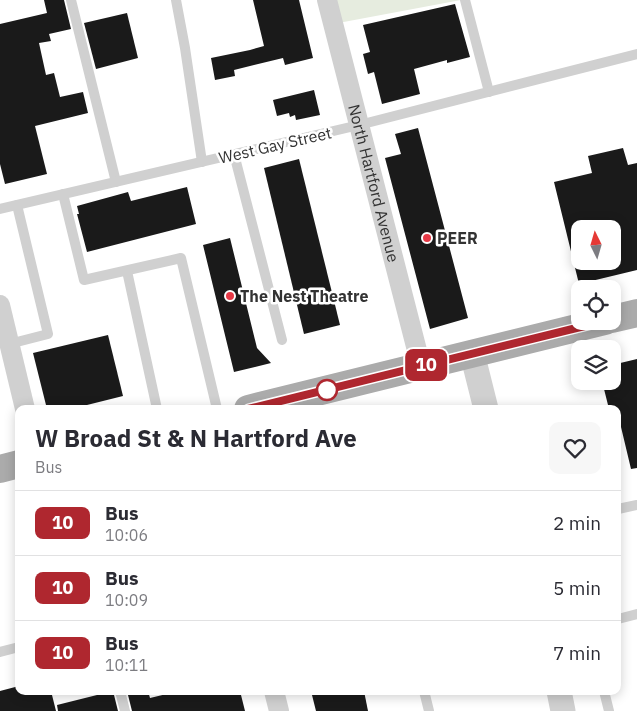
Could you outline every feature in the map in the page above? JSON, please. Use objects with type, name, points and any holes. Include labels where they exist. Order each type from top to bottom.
[{"type":"main road","points":[[621,317],[637,314]]},
{"type":"main road","points":[[264,405],[571,329]]},
{"type":"main road","points":[[0,469],[15,465]]},
{"type":"street","name":"North Hartford Avenue","points":[[327,0],[421,366]]},
{"type":"street","points":[[0,305],[24,405]]},
{"type":"street","points":[[472,354],[485,405]]},
{"type":"street","points":[[275,695],[279,711]]},
{"type":"street","points":[[559,695],[563,711]]},
{"type":"lane","points":[[71,0],[116,182]]},
{"type":"lane","points":[[176,0],[202,162]]},
{"type":"lane","points":[[465,0],[489,92]]},
{"type":"lane","name":"West Gay Street","points":[[0,209],[359,125],[637,54]]},
{"type":"lane","points":[[234,154],[282,340]]},
{"type":"lane","points":[[63,194],[84,280],[181,258],[216,405]]},
{"type":"lane","points":[[10,344],[48,334],[17,205]]},
{"type":"lane","points":[[127,271],[155,405]]},
{"type":"lane","points":[[621,509],[637,505]]},
{"type":"lane","points":[[621,618],[637,614]]},
{"type":"lane","points":[[0,652],[15,648]]},
{"type":"lane","points":[[121,695],[125,711]]},
{"type":"lane","points":[[425,695],[429,711]]},
{"type":"lane","points":[[605,695],[609,711]]},
{"type":"shaded area","points":[[327,0],[461,0],[333,24]]},
{"type":"building","points":[[44,0],[64,0],[71,29],[49,34],[51,41],[39,43],[46,75],[54,73],[60,97],[83,92],[88,113],[35,126],[47,174],[5,184],[0,164],[0,24],[47,13]]},
{"type":"building","points":[[253,0],[299,0],[313,58],[285,65],[283,58],[234,70],[235,76],[215,80],[211,58],[264,46]]},
{"type":"building","points":[[455,4],[470,57],[447,63],[447,60],[414,69],[420,94],[382,104],[374,72],[368,74],[363,54],[370,52],[363,25]]},
{"type":"building","points":[[127,13],[138,58],[96,69],[84,23]]},
{"type":"building","points":[[314,90],[320,115],[296,120],[295,115],[290,117],[289,113],[277,116],[273,100]]},
{"type":"building","name":"PEER","points":[[418,128],[468,318],[430,329],[385,158],[401,154],[395,134]]},
{"type":"building","points":[[623,148],[628,165],[637,163],[637,270],[596,280],[578,280],[576,270],[621,270],[621,220],[571,220],[571,251],[554,182],[592,173],[588,156]]},
{"type":"building","points":[[299,159],[340,325],[304,334],[264,168]]},
{"type":"building","points":[[187,187],[196,224],[87,252],[77,214],[79,214],[77,206],[128,192],[131,201]]},
{"type":"building","name":"The Nest Theatre","points":[[230,238],[257,348],[271,363],[234,372],[203,245]]},
{"type":"building","points":[[108,335],[123,396],[87,405],[46,405],[33,353]]},
{"type":"building","points":[[637,359],[637,468],[631,469],[621,427],[621,405],[608,405],[604,390],[621,390],[621,363]]},
{"type":"building","points":[[15,687],[15,695],[52,695],[56,711],[0,711],[0,691]]},
{"type":"building","points":[[97,695],[114,695],[118,711],[58,711],[57,705]]},
{"type":"building","points":[[128,695],[149,695],[150,698],[162,695],[241,695],[245,711],[132,711]]},
{"type":"building","points":[[312,695],[365,695],[368,711],[316,711]]},
{"type":"bus line","name":"10","points":[[264,405],[571,329]]},
{"type":"place","name":"PEER","points":[[427,238]]},
{"type":"place","name":"The Nest Theatre","points":[[230,296]]}]
